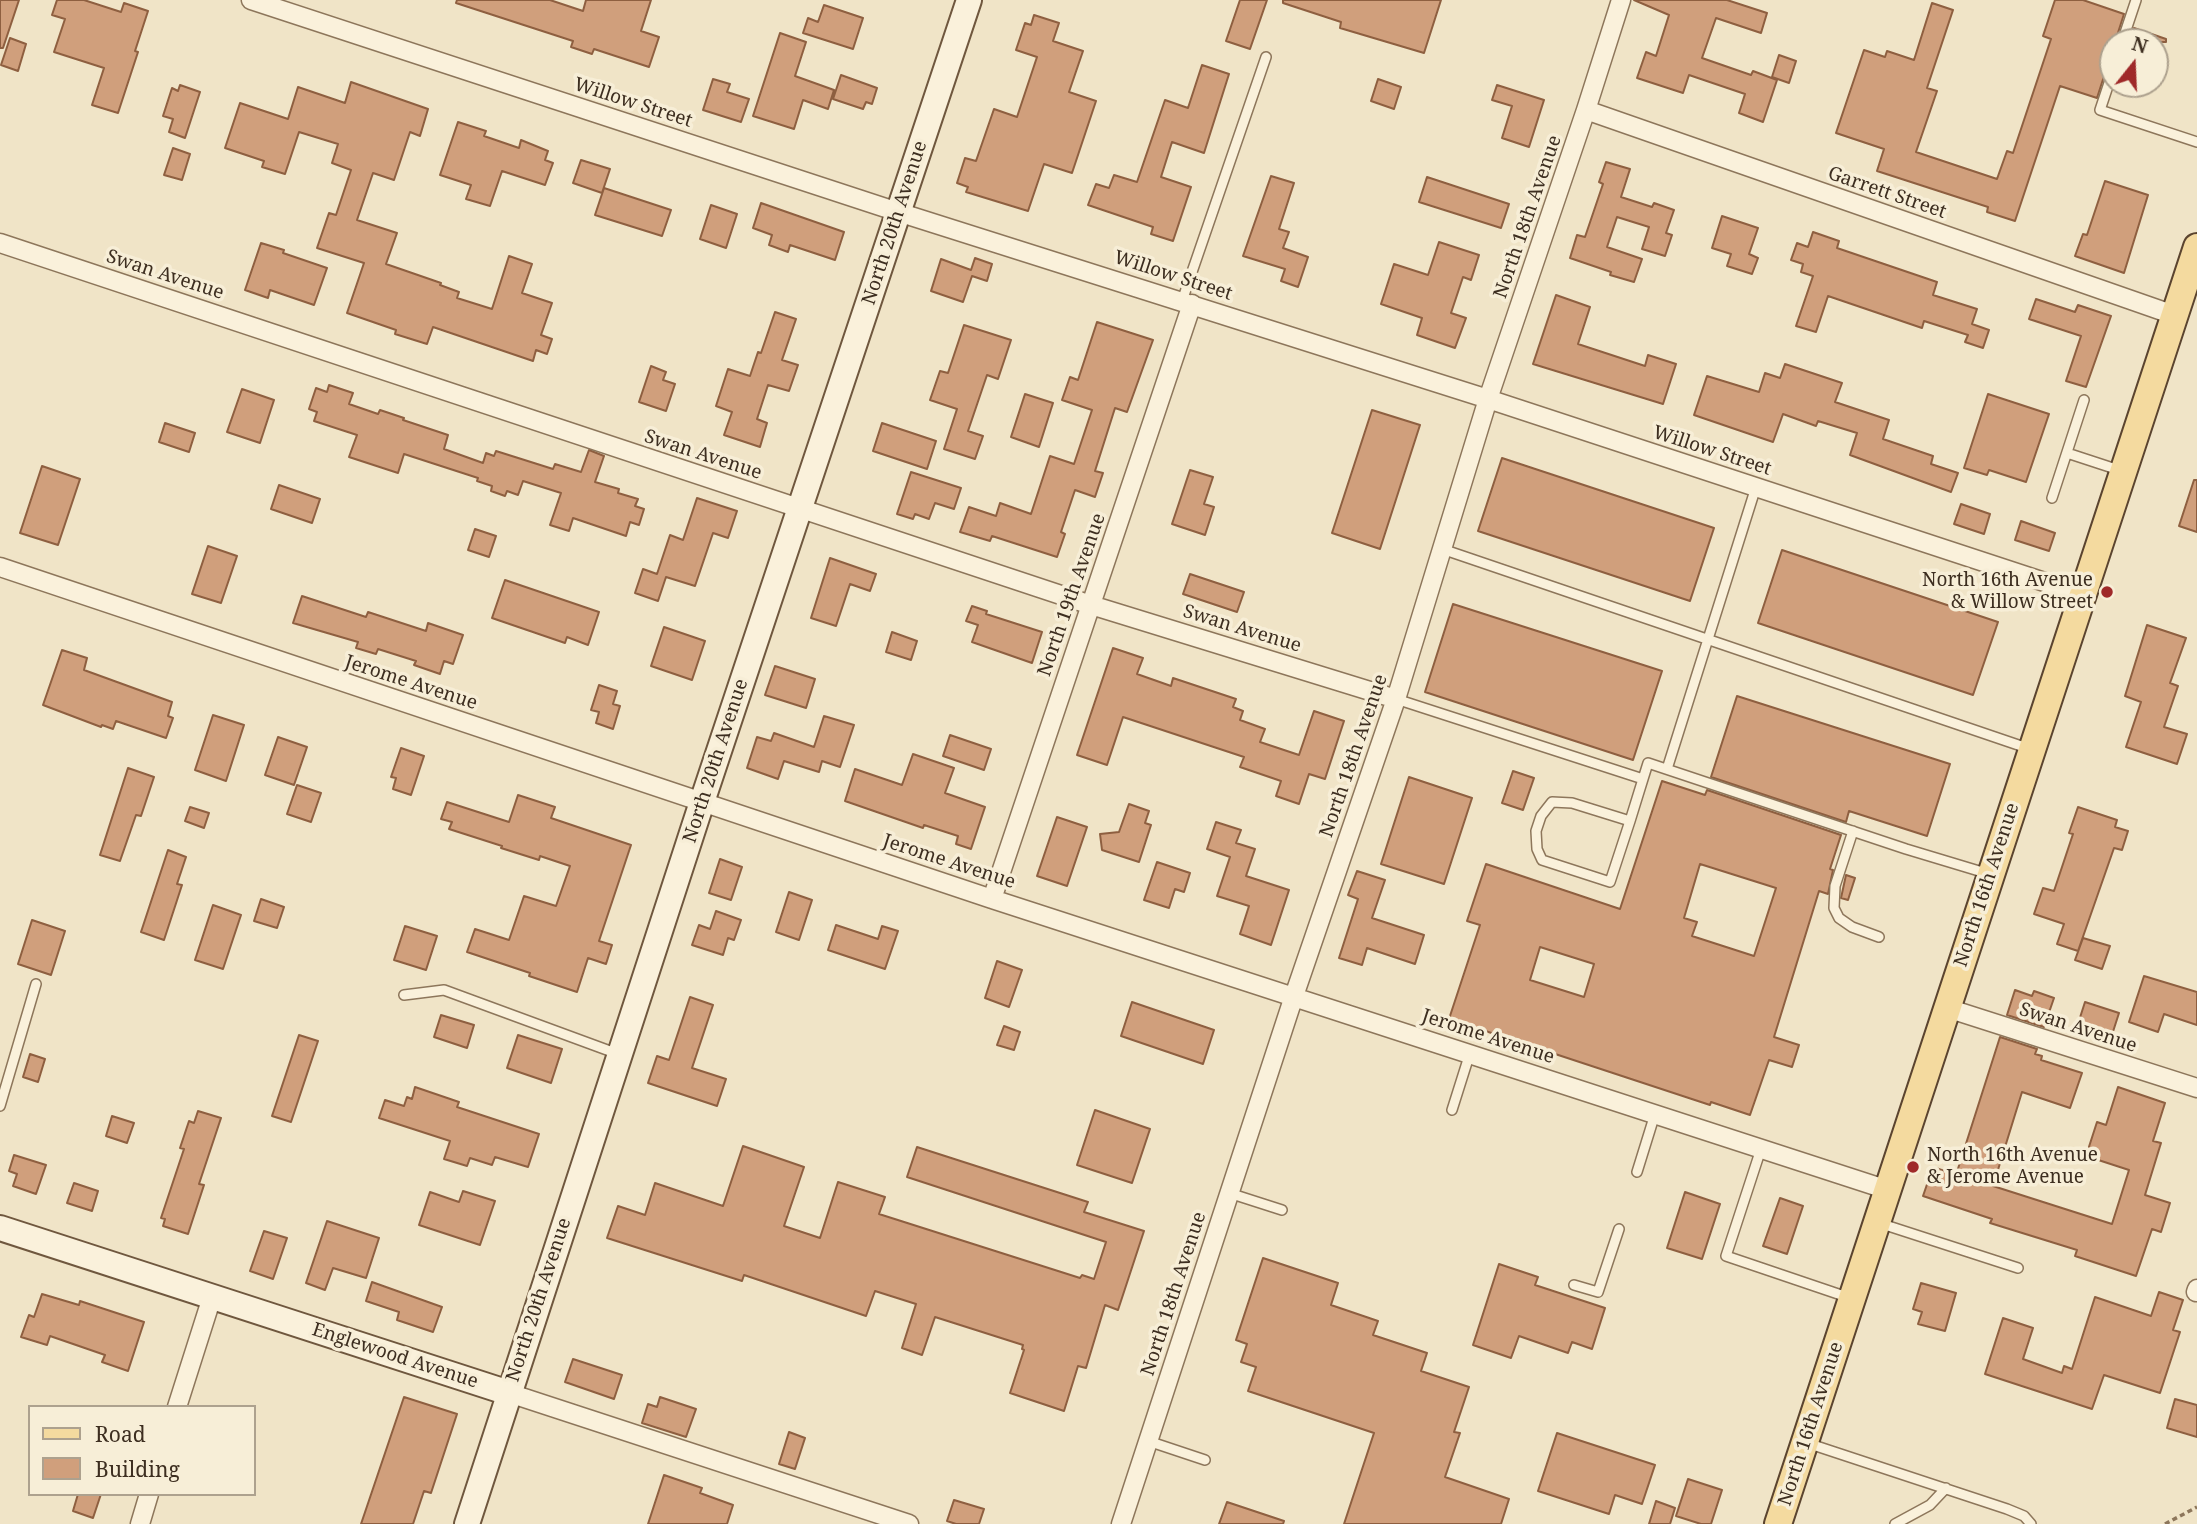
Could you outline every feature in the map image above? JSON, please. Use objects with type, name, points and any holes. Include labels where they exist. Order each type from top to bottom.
[{"type":"main road","name":"North 16th Avenue","points":[[1778,1524],[2197,247]]},
{"type":"street","name":"Willow Street","points":[[251,0],[898,212],[1488,399],[2081,594]]},
{"type":"street","name":"North 20th Avenue","points":[[467,1524],[702,802],[969,0]]},
{"type":"street","name":"North 18th Avenue","points":[[1124,1522],[1294,996],[1396,699],[1488,399],[1621,0]]},
{"type":"street","name":"Garrett Street","points":[[1586,110],[2174,315]]},
{"type":"street","name":"Swan Avenue","points":[[0,243],[1091,605],[1396,699]]},
{"type":"street","name":"North 19th Avenue","points":[[992,899],[1091,605],[1187,303]]},
{"type":"street","name":"Jerome Avenue","points":[[0,567],[992,899],[1888,1190]]},
{"type":"street","name":"Swan Avenue","points":[[1947,1008],[2197,1088]]},
{"type":"street","name":"Englewood Avenue","points":[[0,1227],[909,1524]]},
{"type":"street","points":[[178,1405],[212,1297]]},
{"type":"street","points":[[140,1524],[148,1496]]},
{"type":"lane","points":[[2127,28],[2136,0]]},
{"type":"lane","points":[[1187,303],[1266,57]]},
{"type":"lane","points":[[2104,98],[2100,110],[2197,142]]},
{"type":"lane","points":[[2052,498],[2084,400]]},
{"type":"lane","points":[[2067,453],[2123,471]]},
{"type":"lane","points":[[1667,769],[1756,488]]},
{"type":"lane","points":[[1442,549],[2031,750]]},
{"type":"lane","points":[[1396,699],[1643,779]]},
{"type":"lane","points":[[1630,821],[1572,803],[1552,802],[1541,816],[1536,831],[1537,849],[1542,860],[1610,882],[1630,821],[1648,763],[1990,874]]},
{"type":"lane","points":[[1853,831],[1835,886],[1834,908],[1839,918],[1852,927],[1879,937]]},
{"type":"lane","points":[[0,1106],[36,984]]},
{"type":"lane","points":[[404,995],[444,990],[620,1055]]},
{"type":"lane","points":[[1452,1110],[1470,1053]]},
{"type":"lane","points":[[1637,1172],[1655,1114]]},
{"type":"lane","points":[[1762,1149],[1727,1256],[1852,1299]]},
{"type":"lane","points":[[1229,1193],[1282,1210]]},
{"type":"lane","points":[[1877,1222],[2018,1268]]},
{"type":"lane","points":[[1574,1284],[1598,1292],[1619,1229]]},
{"type":"lane","points":[[1148,1441],[1205,1460]]},
{"type":"lane","points":[[1805,1442],[2007,1509],[2024,1516],[2031,1524]]},
{"type":"lane","points":[[1895,1524],[1930,1505],[1946,1489]]},
{"type":"path","points":[[2165,1524],[2197,1507]]},
{"type":"building","points":[[0,0],[19,0],[3,48],[0,48]]},
{"type":"building","points":[[57,0],[84,0],[121,12],[124,3],[148,11],[118,113],[92,105],[104,68],[54,52],[65,19],[52,15]]},
{"type":"building","points":[[457,0],[550,0],[583,11],[586,0],[651,0],[641,31],[659,37],[649,67],[594,49],[592,54],[571,47],[573,41],[456,3]]},
{"type":"building","points":[[1240,0],[1267,0],[1250,49],[1226,41]]},
{"type":"building","points":[[1283,0],[1441,0],[1424,53],[1340,28],[1341,22],[1283,3]]},
{"type":"building","points":[[1634,0],[1727,0],[1767,13],[1761,33],[1716,18],[1702,58],[1751,75],[1753,71],[1777,80],[1763,122],[1739,113],[1745,94],[1689,75],[1683,93],[1637,78],[1646,52],[1656,56],[1669,15]]},
{"type":"building","points":[[2055,0],[2083,0],[2124,14],[2120,28],[2099,28],[2097,98],[2060,86],[2015,221],[1987,212],[1988,207],[1877,171],[1884,149],[1836,133],[1864,50],[1885,57],[1887,51],[1914,60],[1932,3],[1953,10],[1927,88],[1937,91],[1916,152],[1997,179],[2007,151],[2013,153],[2051,39],[2043,36]]},
{"type":"building","points":[[824,5],[863,18],[853,49],[803,33],[808,18],[818,22]]},
{"type":"building","points":[[1034,15],[1059,23],[1053,41],[1083,51],[1069,92],[1096,101],[1072,173],[1044,164],[1028,211],[966,192],[968,187],[957,183],[965,158],[976,161],[994,109],[1017,117],[1037,57],[1016,50],[1025,23],[1031,25]]},
{"type":"building","points":[[780,33],[806,42],[795,76],[834,90],[828,109],[803,100],[794,129],[753,116]]},
{"type":"building","points":[[10,38],[26,44],[18,71],[1,65]]},
{"type":"building","points":[[1779,55],[1796,61],[1789,83],[1772,77]]},
{"type":"building","points":[[1202,65],[1229,74],[1204,153],[1172,142],[1161,177],[1191,187],[1173,241],[1151,234],[1153,227],[1088,205],[1096,184],[1109,188],[1114,175],[1137,182],[1165,100],[1188,108]]},
{"type":"building","points":[[841,75],[877,88],[872,104],[866,102],[863,109],[833,99]]},
{"type":"building","points":[[713,79],[730,84],[727,92],[749,99],[741,122],[703,110]]},
{"type":"building","points":[[1378,79],[1401,87],[1394,109],[1371,101]]},
{"type":"building","points":[[351,82],[428,109],[420,136],[410,132],[394,180],[373,173],[357,220],[397,233],[386,264],[441,283],[440,285],[459,292],[457,298],[492,309],[509,256],[532,264],[522,293],[552,303],[541,335],[552,339],[547,354],[536,350],[533,361],[433,327],[427,344],[395,334],[396,330],[347,313],[364,263],[317,248],[329,213],[336,215],[351,170],[332,163],[338,144],[299,132],[285,174],[262,167],[264,161],[225,148],[240,103],[288,119],[298,87],[345,103]]},
{"type":"building","points":[[180,85],[200,92],[185,138],[169,132],[173,119],[163,116],[172,88],[178,91]]},
{"type":"building","points":[[1497,85],[1544,100],[1529,147],[1502,138],[1512,106],[1492,100]]},
{"type":"building","points":[[458,122],[486,131],[484,136],[519,148],[521,140],[548,151],[545,160],[553,163],[545,185],[502,171],[490,206],[466,199],[471,185],[440,175]]},
{"type":"building","points":[[173,148],[190,154],[182,180],[164,175]]},
{"type":"building","points":[[581,160],[610,169],[602,193],[573,183]]},
{"type":"building","points":[[1606,162],[1630,169],[1621,197],[1652,207],[1654,203],[1674,210],[1666,233],[1672,235],[1665,256],[1642,249],[1649,227],[1617,217],[1607,247],[1642,259],[1634,282],[1570,258],[1577,235],[1585,237],[1603,184],[1599,182]]},
{"type":"building","points":[[1271,176],[1294,183],[1279,229],[1289,232],[1283,248],[1308,257],[1298,287],[1281,281],[1285,269],[1243,256]]},
{"type":"building","points":[[1427,177],[1509,204],[1501,228],[1419,202]]},
{"type":"building","points":[[2105,181],[2148,195],[2124,273],[2075,256],[2083,234],[2087,235]]},
{"type":"building","points":[[604,188],[671,210],[662,236],[595,215]]},
{"type":"building","points":[[761,203],[844,232],[835,260],[790,245],[788,252],[769,245],[772,235],[753,228]]},
{"type":"building","points":[[711,205],[737,214],[726,248],[700,239]]},
{"type":"building","points":[[1722,216],[1758,228],[1749,254],[1758,258],[1752,274],[1727,266],[1731,254],[1712,248]]},
{"type":"building","points":[[1813,232],[1839,241],[1837,248],[1937,282],[1933,295],[1977,309],[1972,324],[1989,330],[1983,348],[1965,342],[1968,335],[1924,321],[1922,328],[1828,296],[1816,332],[1796,326],[1813,276],[1801,272],[1803,264],[1791,260],[1797,243],[1808,247]]},
{"type":"building","points":[[1439,242],[1479,255],[1471,280],[1463,277],[1451,313],[1466,318],[1455,348],[1417,335],[1422,318],[1381,304],[1394,264],[1428,275]]},
{"type":"building","points":[[261,243],[327,268],[314,305],[270,290],[268,298],[245,290]]},
{"type":"building","points":[[975,258],[992,264],[987,281],[972,276],[963,302],[931,291],[941,259],[971,270]]},
{"type":"building","points":[[1556,295],[1590,307],[1578,344],[1645,366],[1648,355],[1676,364],[1663,404],[1533,364]]},
{"type":"building","points":[[2036,299],[2075,312],[2078,305],[2111,316],[2086,387],[2066,381],[2081,336],[2029,319]]},
{"type":"building","points":[[775,312],[796,319],[782,360],[798,365],[789,391],[768,385],[757,419],[767,423],[760,447],[724,435],[732,412],[716,406],[728,369],[750,376]]},
{"type":"building","points":[[1097,322],[1153,340],[1127,412],[1115,408],[1095,471],[1103,473],[1095,497],[1075,490],[1061,532],[1065,534],[1057,557],[992,536],[990,541],[960,532],[969,507],[996,516],[1000,503],[1031,514],[1050,456],[1074,464],[1092,410],[1062,400],[1070,377],[1078,380]]},
{"type":"building","points":[[964,325],[1011,340],[998,379],[987,375],[968,431],[983,436],[975,459],[944,449],[957,409],[930,400],[940,371],[948,373]]},
{"type":"building","points":[[1785,364],[1842,383],[1835,402],[1889,420],[1883,439],[1933,456],[1931,464],[1958,473],[1951,492],[1850,455],[1857,433],[1818,421],[1816,426],[1783,414],[1773,442],[1694,415],[1707,376],[1759,392],[1765,373],[1780,378]]},
{"type":"building","points":[[651,366],[666,372],[663,380],[675,384],[666,411],[639,402]]},
{"type":"building","points":[[329,385],[353,393],[349,404],[378,414],[380,410],[448,435],[444,449],[483,463],[486,453],[494,456],[496,451],[553,469],[555,464],[581,472],[589,450],[604,456],[595,482],[619,489],[618,493],[638,499],[635,506],[644,509],[639,525],[630,522],[626,536],[573,518],[569,531],[550,525],[561,493],[523,481],[518,495],[507,491],[505,496],[491,491],[492,486],[477,481],[478,478],[404,454],[398,473],[349,457],[357,435],[314,421],[317,412],[309,409],[316,388],[327,392]]},
{"type":"building","points":[[242,389],[274,400],[260,443],[227,432]]},
{"type":"building","points":[[1025,394],[1053,403],[1039,447],[1011,437]]},
{"type":"building","points":[[1988,394],[2049,414],[2026,482],[1989,470],[1987,475],[1964,468]]},
{"type":"building","points":[[1372,410],[1420,425],[1380,549],[1332,533]]},
{"type":"building","points":[[165,423],[195,433],[189,452],[159,442]]},
{"type":"building","points":[[882,423],[936,441],[927,469],[873,451]]},
{"type":"building","points":[[1502,458],[1714,528],[1690,601],[1478,531]]},
{"type":"building","points":[[42,466],[80,479],[58,545],[20,533]]},
{"type":"building","points":[[1190,470],[1213,477],[1204,504],[1214,507],[1205,535],[1172,524]]},
{"type":"building","points":[[911,472],[961,488],[954,509],[935,503],[929,519],[915,514],[913,519],[897,514]]},
{"type":"building","points":[[2194,480],[2197,480],[2197,532],[2179,526]]},
{"type":"building","points":[[279,485],[320,499],[312,523],[271,509]]},
{"type":"building","points":[[697,498],[737,511],[728,538],[713,533],[695,586],[666,577],[658,601],[635,593],[643,569],[657,574],[670,535],[683,540]]},
{"type":"building","points":[[1961,504],[1990,514],[1984,534],[1954,524]]},
{"type":"building","points":[[2021,521],[2055,533],[2049,551],[2015,540]]},
{"type":"building","points":[[475,529],[496,536],[489,557],[468,550]]},
{"type":"building","points":[[208,546],[237,556],[221,603],[192,594]]},
{"type":"building","points":[[1782,550],[1998,622],[1973,695],[1758,623]]},
{"type":"building","points":[[830,558],[876,574],[870,591],[850,584],[836,626],[811,618]]},
{"type":"building","points":[[1190,574],[1244,592],[1237,612],[1183,594]]},
{"type":"building","points":[[505,580],[599,612],[588,645],[567,637],[565,643],[492,618]]},
{"type":"building","points":[[302,596],[366,617],[368,612],[426,631],[428,623],[463,635],[453,664],[444,661],[440,674],[414,665],[416,661],[378,649],[376,654],[356,648],[358,642],[293,623]]},
{"type":"building","points":[[1453,604],[1662,671],[1633,760],[1425,692]]},
{"type":"building","points":[[972,606],[987,611],[986,614],[1042,632],[1032,663],[972,642],[978,625],[966,621]]},
{"type":"building","points":[[2147,625],[2186,638],[2170,683],[2178,686],[2164,727],[2187,734],[2177,764],[2126,747],[2141,702],[2125,696]]},
{"type":"building","points":[[664,627],[705,641],[692,680],[651,666]]},
{"type":"building","points":[[892,632],[917,641],[911,660],[886,652]]},
{"type":"building","points":[[1113,648],[1143,658],[1137,674],[1171,686],[1173,678],[1236,699],[1233,707],[1243,711],[1240,720],[1265,729],[1260,742],[1299,755],[1314,711],[1344,721],[1325,779],[1309,774],[1299,804],[1276,796],[1281,781],[1240,767],[1244,757],[1123,717],[1107,765],[1077,755]]},
{"type":"building","points":[[62,650],[87,658],[84,670],[172,702],[168,716],[173,718],[166,738],[116,721],[113,729],[102,725],[101,727],[43,705]]},
{"type":"building","points":[[775,666],[815,679],[806,708],[765,695]]},
{"type":"building","points":[[599,685],[617,691],[613,704],[620,706],[613,729],[596,723],[599,712],[591,710]]},
{"type":"building","points":[[1737,696],[1950,764],[1927,836],[1849,811],[1846,822],[1711,777]]},
{"type":"building","points":[[213,715],[244,725],[226,781],[195,770]]},
{"type":"building","points":[[824,716],[854,725],[840,767],[822,761],[819,772],[784,761],[778,779],[747,768],[757,737],[771,741],[774,733],[814,747]]},
{"type":"building","points":[[950,735],[991,749],[984,770],[943,756]]},
{"type":"building","points":[[278,737],[307,747],[294,785],[265,775]]},
{"type":"building","points":[[401,748],[424,756],[411,795],[393,789],[396,778],[391,777]]},
{"type":"building","points":[[913,754],[954,768],[945,793],[985,807],[971,849],[956,844],[958,836],[924,825],[923,828],[845,801],[855,769],[902,785]]},
{"type":"building","points":[[128,768],[154,777],[141,816],[136,815],[120,861],[100,855]]},
{"type":"building","points":[[1513,771],[1534,778],[1523,810],[1502,803]]},
{"type":"building","points":[[1409,777],[1472,798],[1444,884],[1381,864]]},
{"type":"building","points":[[1662,781],[1705,795],[1707,790],[1841,835],[1830,869],[1833,870],[1828,894],[1819,891],[1774,1037],[1799,1045],[1792,1067],[1769,1060],[1750,1115],[1711,1102],[1710,1105],[1449,1019],[1480,925],[1467,921],[1486,864],[1620,909]],"holes":[[[1700,864],[1776,888],[1754,956],[1692,936],[1697,922],[1684,918]],[[1540,947],[1594,964],[1584,997],[1530,980]]]},
{"type":"building","points":[[297,785],[321,793],[311,822],[287,814]]},
{"type":"building","points":[[518,795],[555,807],[551,818],[631,845],[599,941],[612,945],[606,964],[588,958],[577,992],[467,952],[475,929],[509,940],[524,896],[556,906],[570,866],[540,856],[539,860],[501,848],[502,846],[449,829],[452,822],[441,819],[447,802],[509,822]]},
{"type":"building","points":[[1129,804],[1149,811],[1145,823],[1151,825],[1139,862],[1102,850],[1100,834],[1119,832]]},
{"type":"building","points":[[190,807],[209,813],[204,828],[185,821]]},
{"type":"building","points":[[2078,807],[2117,820],[2115,827],[2128,831],[2122,850],[2114,848],[2078,951],[2057,944],[2064,924],[2034,914],[2043,888],[2054,891],[2073,834],[2069,833]]},
{"type":"building","points":[[1057,817],[1087,827],[1067,886],[1037,876]]},
{"type":"building","points":[[1216,822],[1241,830],[1236,843],[1255,849],[1246,876],[1289,890],[1271,945],[1240,934],[1249,906],[1217,896],[1230,857],[1207,849]]},
{"type":"building","points":[[168,850],[186,857],[177,884],[182,885],[164,940],[141,932]]},
{"type":"building","points":[[720,859],[742,867],[731,900],[709,893]]},
{"type":"building","points":[[1157,862],[1190,873],[1184,892],[1175,889],[1169,908],[1144,900]]},
{"type":"building","points":[[1357,871],[1385,880],[1372,918],[1424,935],[1415,964],[1367,948],[1362,965],[1339,958],[1358,899],[1348,895]]},
{"type":"building","points":[[1846,875],[1855,878],[1848,900],[1841,898]]},
{"type":"building","points":[[789,892],[812,900],[799,940],[776,932]]},
{"type":"building","points":[[261,899],[284,907],[277,928],[254,921]]},
{"type":"building","points":[[213,905],[241,915],[223,969],[195,960]]},
{"type":"building","points":[[716,911],[741,920],[734,940],[728,938],[723,955],[692,945],[699,925],[710,929]]},
{"type":"building","points":[[32,920],[65,931],[51,975],[18,964]]},
{"type":"building","points":[[836,925],[878,939],[882,926],[898,931],[885,969],[828,950]]},
{"type":"building","points":[[405,926],[437,936],[426,970],[394,960]]},
{"type":"building","points":[[2083,938],[2110,946],[2102,969],[2075,960]]},
{"type":"building","points":[[997,961],[1022,970],[1009,1007],[985,998]]},
{"type":"building","points":[[2144,976],[2197,992],[2197,1025],[2164,1014],[2158,1032],[2129,1022]]},
{"type":"building","points":[[2015,990],[2032,996],[2034,991],[2054,998],[2044,1027],[2007,1015]]},
{"type":"building","points":[[690,997],[713,1005],[692,1068],[726,1079],[717,1106],[648,1083],[657,1056],[669,1060]]},
{"type":"building","points":[[1132,1002],[1214,1030],[1203,1064],[1121,1036]]},
{"type":"building","points":[[2085,1002],[2119,1013],[2110,1041],[2076,1030]]},
{"type":"building","points":[[441,1015],[474,1025],[467,1048],[434,1037]]},
{"type":"building","points":[[1004,1026],[1020,1032],[1014,1050],[997,1045]]},
{"type":"building","points":[[299,1035],[318,1041],[291,1122],[272,1116]]},
{"type":"building","points":[[518,1035],[562,1049],[551,1083],[507,1068]]},
{"type":"building","points":[[2000,1037],[2037,1049],[2035,1054],[2042,1056],[2041,1060],[2082,1073],[2070,1108],[2022,1092],[1993,1186],[2112,1224],[2129,1170],[2086,1156],[2097,1122],[2106,1125],[2118,1087],[2165,1103],[2153,1141],[2161,1143],[2145,1195],[2170,1203],[2161,1232],[2152,1229],[2136,1276],[2075,1256],[2077,1250],[1990,1223],[1992,1219],[1923,1196],[1933,1167],[1956,1175]]},
{"type":"building","points":[[30,1054],[45,1059],[38,1082],[23,1077]]},
{"type":"building","points":[[415,1087],[459,1102],[457,1107],[539,1134],[528,1167],[495,1157],[492,1165],[470,1158],[467,1166],[444,1159],[450,1141],[379,1118],[385,1100],[404,1106],[407,1097],[412,1099]]},
{"type":"building","points":[[1095,1110],[1150,1129],[1132,1183],[1077,1165]]},
{"type":"building","points":[[198,1111],[221,1118],[199,1184],[204,1185],[188,1234],[163,1226],[165,1219],[161,1218],[184,1149],[180,1148],[189,1121],[194,1123]]},
{"type":"building","points":[[112,1116],[134,1123],[127,1143],[106,1136]]},
{"type":"building","points":[[743,1146],[804,1167],[784,1226],[820,1238],[838,1182],[885,1197],[879,1214],[1080,1278],[1082,1275],[1094,1279],[1106,1242],[907,1177],[917,1147],[1088,1202],[1084,1212],[1144,1231],[1118,1310],[1105,1305],[1086,1368],[1078,1366],[1064,1411],[1010,1393],[1024,1350],[1023,1345],[935,1317],[922,1355],[902,1348],[916,1304],[875,1291],[866,1316],[744,1275],[742,1281],[607,1238],[618,1206],[645,1215],[655,1183],[723,1206]]},
{"type":"building","points":[[14,1155],[46,1165],[36,1194],[13,1186],[17,1174],[9,1171]]},
{"type":"building","points":[[74,1183],[98,1191],[92,1211],[67,1203]]},
{"type":"building","points":[[463,1191],[495,1201],[480,1245],[419,1225],[430,1192],[459,1202]]},
{"type":"building","points":[[1685,1192],[1720,1204],[1702,1259],[1667,1248]]},
{"type":"building","points":[[1780,1198],[1803,1206],[1787,1254],[1763,1246]]},
{"type":"building","points":[[327,1221],[379,1238],[366,1278],[333,1268],[325,1290],[306,1283]]},
{"type":"building","points":[[264,1231],[287,1238],[273,1279],[250,1271]]},
{"type":"building","points":[[1263,1258],[1338,1283],[1331,1305],[1378,1321],[1373,1335],[1427,1353],[1421,1371],[1469,1387],[1454,1432],[1460,1433],[1445,1477],[1509,1499],[1501,1524],[1344,1524],[1374,1433],[1248,1391],[1256,1367],[1241,1362],[1247,1344],[1236,1340]]},
{"type":"building","points":[[1499,1264],[1538,1277],[1535,1285],[1605,1308],[1592,1349],[1572,1342],[1568,1353],[1519,1336],[1511,1358],[1473,1345]]},
{"type":"building","points":[[372,1282],[442,1307],[433,1332],[397,1320],[399,1312],[366,1301]]},
{"type":"building","points":[[1921,1283],[1956,1293],[1945,1331],[1918,1324],[1922,1312],[1913,1309]]},
{"type":"building","points":[[2159,1292],[2183,1300],[2173,1330],[2180,1332],[2160,1393],[2104,1375],[2092,1409],[1985,1374],[2003,1318],[2033,1328],[2023,1359],[2062,1373],[2064,1366],[2072,1369],[2095,1297],[2151,1316]]},
{"type":"building","points":[[42,1294],[79,1305],[80,1301],[144,1322],[128,1371],[102,1362],[105,1355],[50,1336],[47,1345],[21,1337],[29,1315],[34,1317]]},
{"type":"building","points":[[573,1359],[622,1375],[614,1399],[565,1382]]},
{"type":"building","points":[[404,1397],[457,1414],[431,1493],[424,1491],[413,1524],[361,1524]]},
{"type":"building","points":[[660,1397],[696,1409],[686,1437],[642,1423],[648,1404],[657,1407]]},
{"type":"building","points":[[2175,1399],[2197,1405],[2197,1437],[2167,1428]]},
{"type":"building","points":[[789,1432],[805,1438],[795,1469],[779,1464]]},
{"type":"building","points":[[1557,1433],[1655,1465],[1642,1504],[1615,1495],[1609,1514],[1538,1491]]},
{"type":"building","points":[[664,1475],[702,1488],[700,1493],[733,1505],[727,1524],[648,1524]]},
{"type":"building","points":[[1688,1479],[1722,1490],[1711,1524],[1701,1524],[1676,1516]]},
{"type":"building","points":[[77,1496],[100,1496],[93,1518],[73,1511]]},
{"type":"building","points":[[954,1500],[984,1509],[979,1524],[956,1524],[947,1521]]},
{"type":"building","points":[[1656,1501],[1675,1508],[1670,1524],[1649,1524]]},
{"type":"building","points":[[1227,1502],[1284,1521],[1283,1524],[1219,1524]]},
{"type":"place","name":"North 16th Avenue & Willow Street","points":[[2107,592]]},
{"type":"place","name":"North 16th Avenue & Jerome Avenue","points":[[1913,1167]]}]
